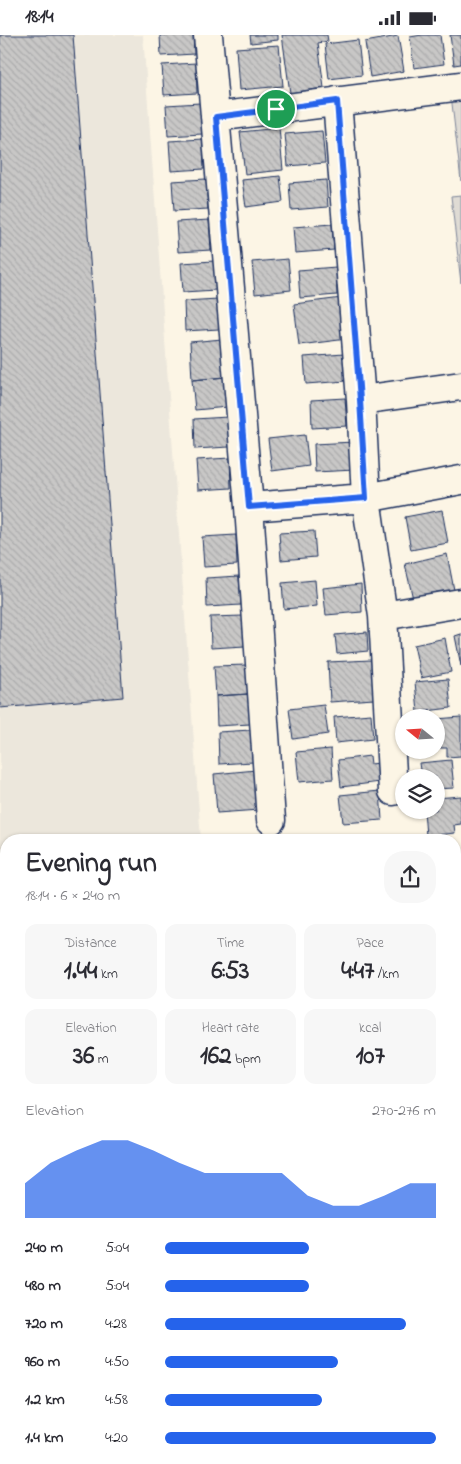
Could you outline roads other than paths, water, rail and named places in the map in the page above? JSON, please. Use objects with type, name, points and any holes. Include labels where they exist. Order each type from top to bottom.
[{"type":"street","points":[[208,35],[249,507],[271,820]]},
{"type":"street","points":[[216,117],[461,86]]},
{"type":"street","points":[[337,101],[366,498],[383,616],[393,791]]},
{"type":"street","points":[[360,400],[461,386]]},
{"type":"street","points":[[249,507],[366,498],[461,480]]},
{"type":"street","points":[[383,616],[461,603]]}]
